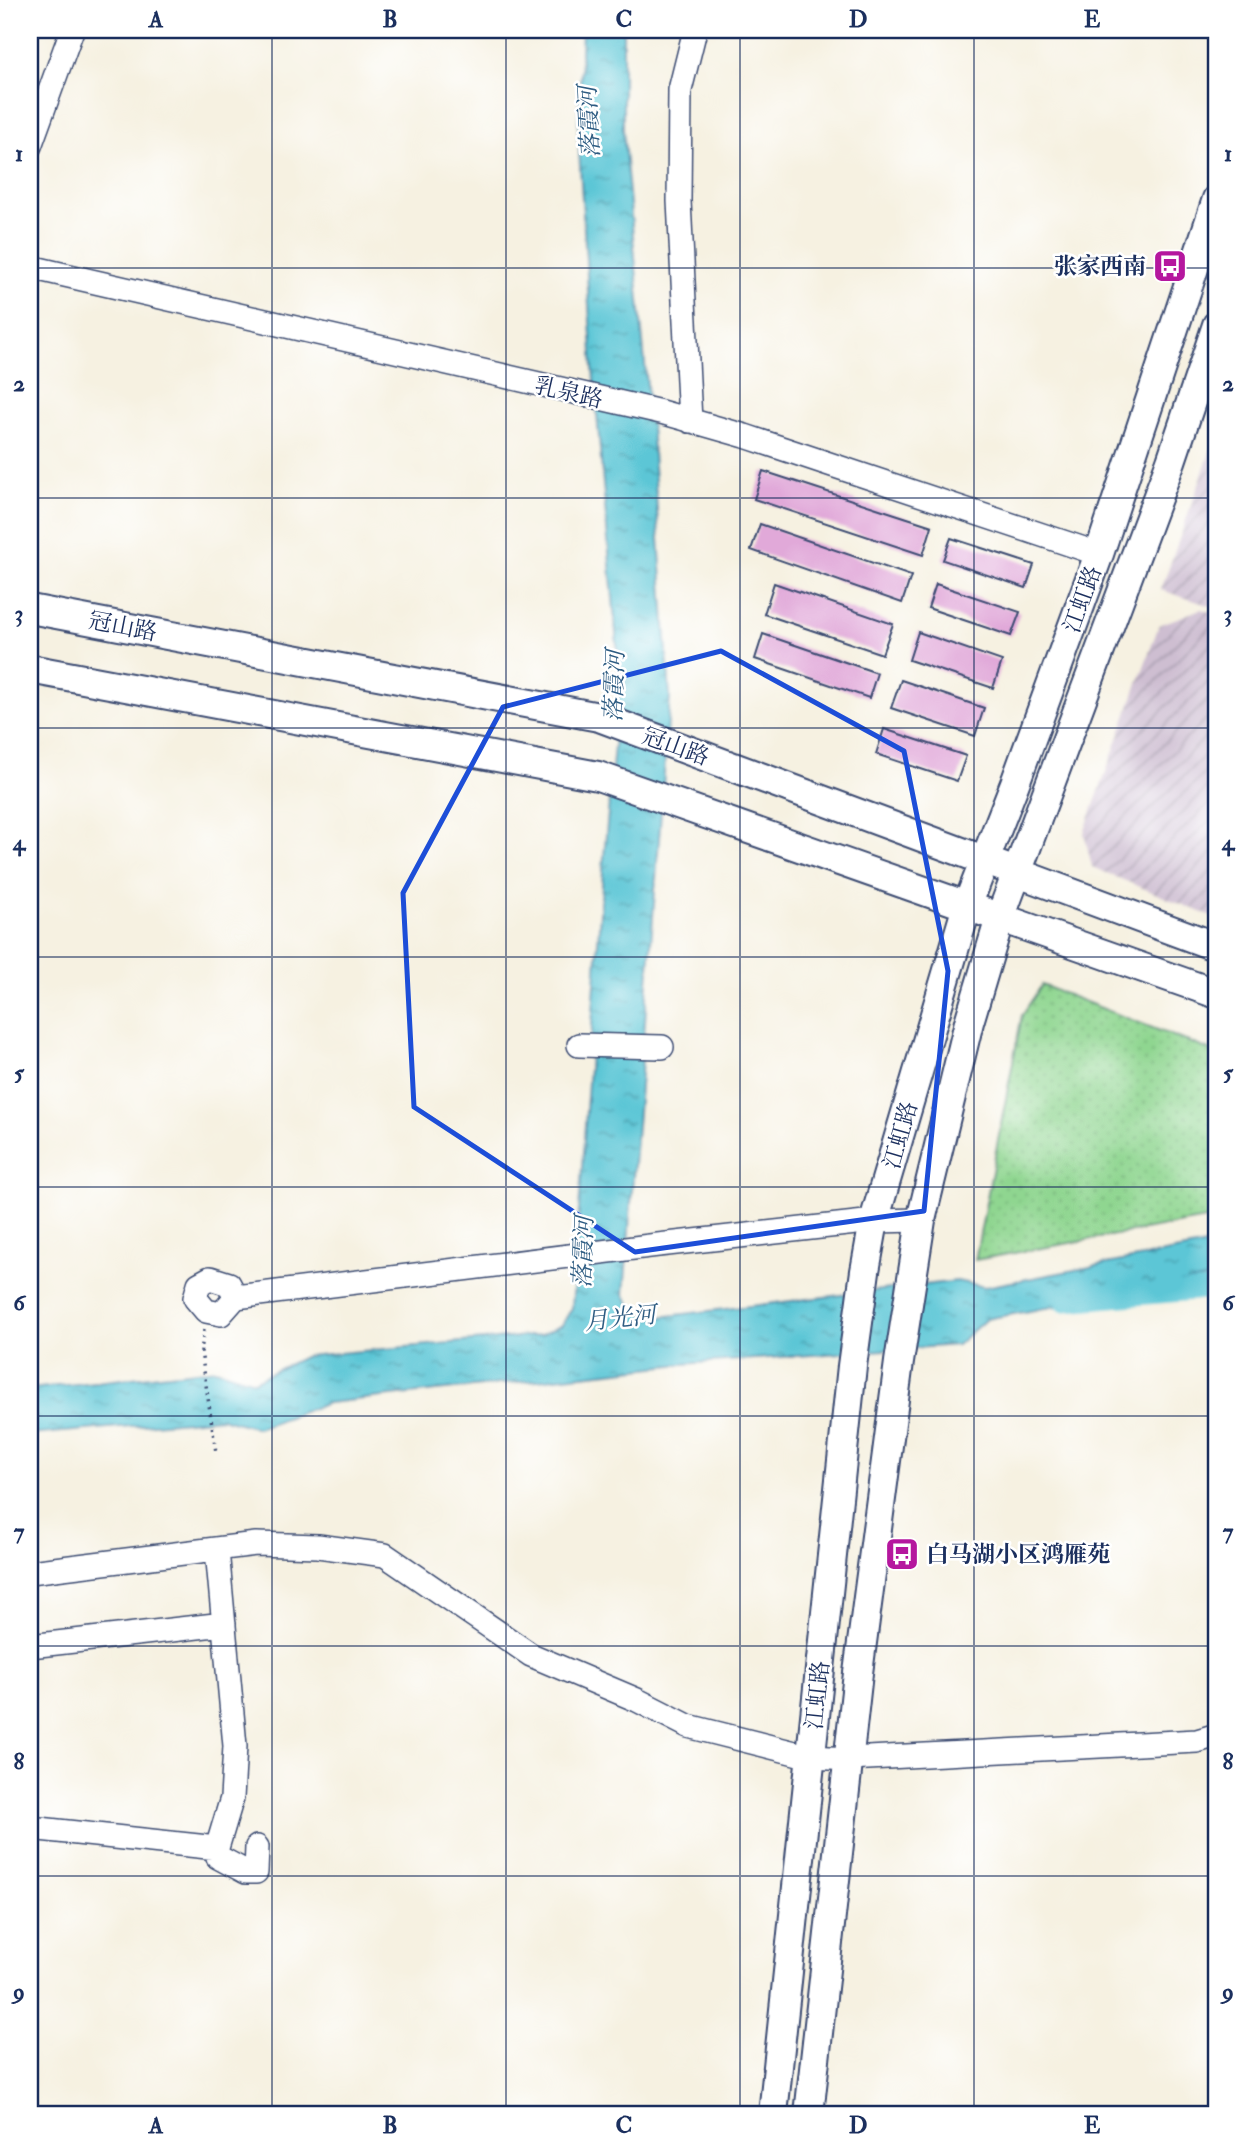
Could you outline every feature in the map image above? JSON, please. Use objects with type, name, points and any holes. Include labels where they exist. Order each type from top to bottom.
[{"type":"main road","name":"江虹路","points":[[773,2114],[852,1366],[864,1271],[874,1221],[967,906],[1099,554],[1217,199]]},
{"type":"main road","name":"江虹路","points":[[809,2114],[849,1759],[899,1362],[921,1220],[969,1022],[1000,918],[1171,461],[1217,325]]},
{"type":"main road","name":"冠山路","points":[[30,609],[598,718],[1217,947]]},
{"type":"main road","points":[[30,669],[598,776],[1217,994]]},
{"type":"street","points":[[30,146],[72,30]]},
{"type":"street","points":[[690,421],[679,201],[680,90],[695,30]]},
{"type":"street","name":"乳泉路","points":[[30,267],[660,412],[746,436],[1099,554]]},
{"type":"street","points":[[579,1045],[663,1047]]},
{"type":"street","points":[[236,1297],[657,1245],[874,1221],[921,1220]]},
{"type":"street","points":[[30,1572],[256,1544],[318,1546],[386,1555],[531,1655],[637,1700],[688,1726],[811,1757],[849,1759],[1197,1741],[1217,1735]]},
{"type":"street","points":[[217,1550],[235,1746],[232,1798],[218,1857],[246,1872],[256,1872],[257,1847]]},
{"type":"street","points":[[30,1646],[224,1624]]},
{"type":"street","points":[[30,1828],[218,1848]]},
{"type":"path","points":[[201,1350],[216,1452]]},
{"type":"highlighted area","points":[[721,651],[904,751],[948,971],[924,1211],[635,1252],[414,1107],[403,893],[503,707]]},
{"type":"shaded area","points":[[1217,433],[1217,608],[1161,590]]},
{"type":"shaded area","points":[[1201,609],[1217,614],[1217,919],[1092,867],[1084,833],[1159,625]]},
{"type":"green space","points":[[1042,985],[1217,1053],[1217,1217],[975,1260],[1022,1015]]},
{"type":"water","name":"落霞河","points":[[582,30],[623,30],[623,130],[652,438],[670,696],[624,1294],[633,1309],[651,1318],[957,1281],[985,1287],[1217,1243],[1217,1277],[986,1319],[957,1345],[682,1364],[328,1403],[257,1428],[221,1418],[30,1435],[30,1389],[216,1369],[254,1381],[306,1356],[541,1335],[562,1325],[572,1308],[604,857],[620,679],[593,368],[578,135]]},
{"type":"building","points":[[763,471],[932,526],[923,555],[754,499]]},
{"type":"building","points":[[760,524],[911,576],[902,603],[751,550]]},
{"type":"building","points":[[951,538],[1034,565],[1026,588],[943,560]]},
{"type":"building","points":[[774,583],[893,624],[882,654],[764,614]]},
{"type":"building","points":[[936,584],[1020,612],[1011,636],[928,608]]},
{"type":"building","points":[[918,632],[1002,661],[993,688],[909,660]]},
{"type":"building","points":[[763,634],[877,673],[869,698],[755,659]]},
{"type":"building","points":[[901,680],[984,708],[975,736],[891,708]]},
{"type":"building","points":[[884,729],[966,756],[957,781],[876,754]]},
{"type":"waterway","name":"月光河","points":[[1065,1302],[1217,1289]]},
{"type":"place","name":"张家西南","points":[[1170,266]]},
{"type":"place","name":"白马湖小区鸿雁苑","points":[[902,1554]]}]
